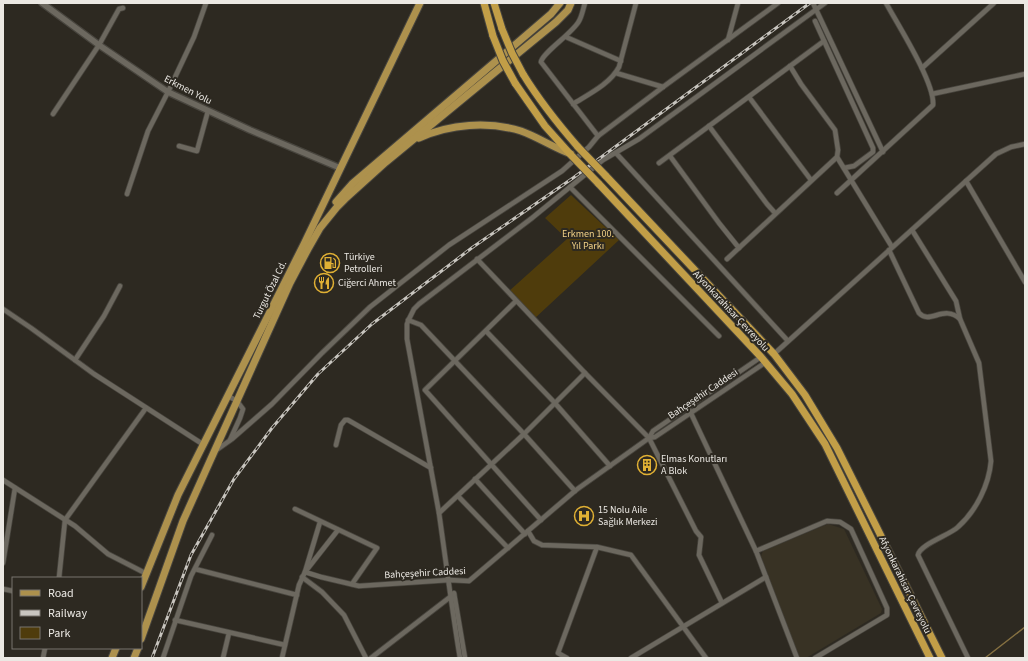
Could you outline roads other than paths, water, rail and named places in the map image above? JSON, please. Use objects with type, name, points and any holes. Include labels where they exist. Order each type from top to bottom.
[{"type":"highway","name":"Afyonkarahisar Çevreyolu","points":[[484,3],[493,36],[503,61],[515,83],[545,126],[764,359],[796,400],[825,444],[930,658]]},
{"type":"highway","name":"Afyonkarahisar Çevreyolu","points":[[494,3],[502,29],[512,53],[536,95],[552,117],[578,147],[774,354],[805,395],[837,448],[942,658]]},
{"type":"main road","name":"Turgut Özal Cd.","points":[[142,636],[184,521],[214,452],[340,168],[420,3]]},
{"type":"main road","points":[[306,246],[329,210],[352,184],[551,14],[560,3]]},
{"type":"main road","points":[[306,246],[337,207],[386,162],[556,22],[568,10],[571,3]]},
{"type":"main road","points":[[411,141],[435,131],[453,127],[500,127],[525,133],[571,155]]},
{"type":"main road","name":"Turgut Özal Cd.","points":[[142,584],[178,495],[306,246]]},
{"type":"street","name":"Erkmen Yolu","points":[[42,3],[99,45],[168,92],[208,111],[340,168]]},
{"type":"street","points":[[127,194],[148,131],[194,37],[206,3]]},
{"type":"street","points":[[585,3],[579,22],[566,37],[543,56],[541,62],[598,136]]},
{"type":"street","points":[[573,104],[607,82],[616,73],[621,61],[636,3]]},
{"type":"street","points":[[728,40],[738,3]]},
{"type":"street","points":[[214,452],[272,404],[370,307],[449,245],[562,171],[589,147],[598,136],[778,3]]},
{"type":"street","points":[[812,3],[883,152]]},
{"type":"street","points":[[460,658],[450,598],[449,580],[439,513],[407,339],[408,320],[411,314],[419,304],[532,218],[603,160],[639,139],[825,3]]},
{"type":"street","points":[[837,193],[930,110],[933,105],[934,98],[922,68],[886,3]]},
{"type":"street","points":[[922,68],[994,3]]},
{"type":"street","points":[[53,114],[99,45],[119,9],[123,8]]},
{"type":"street","points":[[815,21],[873,148],[873,152],[854,166],[844,168]]},
{"type":"street","points":[[566,37],[621,61]]},
{"type":"street","points":[[659,164],[824,41]]},
{"type":"street","points":[[727,259],[837,157],[838,150],[835,130],[801,84],[790,66]]},
{"type":"street","points":[[616,73],[663,87]]},
{"type":"street","points":[[932,94],[1025,75]]},
{"type":"street","points":[[749,97],[811,180]]},
{"type":"street","points":[[179,146],[197,151],[208,111]]},
{"type":"street","points":[[709,126],[775,213]]},
{"type":"street","points":[[774,354],[996,154],[1010,147],[1025,144]]},
{"type":"street","points":[[616,153],[788,341]]},
{"type":"street","points":[[670,156],[739,248]]},
{"type":"street","points":[[837,157],[890,248],[919,313],[922,316],[928,317],[946,313],[954,315],[960,319]]},
{"type":"street","points":[[966,182],[1025,282]]},
{"type":"street","points":[[570,187],[719,336]]},
{"type":"street","points":[[912,230],[956,301],[960,319],[979,363],[991,469],[984,490],[964,521],[958,528],[921,548],[918,555],[956,631],[967,657]]},
{"type":"street","points":[[477,259],[649,438],[696,531],[701,537],[699,555],[722,603]]},
{"type":"street","points":[[75,360],[104,316],[120,286]]},
{"type":"street","points":[[516,301],[425,390],[541,520]]},
{"type":"street","points":[[3,310],[146,408],[204,445]]},
{"type":"street","points":[[408,320],[421,325],[524,434],[575,491]]},
{"type":"street","points":[[486,331],[554,402],[610,466]]},
{"type":"street","name":"Bahçeşehir Caddesi","points":[[305,572],[359,586],[449,580],[469,581],[575,491],[649,438],[654,431],[688,407],[764,359]]},
{"type":"street","name":"Bahçeşehir Caddesi","points":[[649,438],[655,437],[691,413],[764,359]]},
{"type":"street","points":[[439,513],[524,434],[554,402],[585,373]]},
{"type":"street","points":[[228,396],[237,401],[243,409],[229,441]]},
{"type":"street","points":[[688,407],[756,551],[797,658]]},
{"type":"street","points":[[59,577],[65,520],[146,408]]},
{"type":"street","points":[[336,445],[340,424],[345,420],[348,420],[430,468]]},
{"type":"street","points":[[475,479],[534,541],[542,545],[597,547],[628,553],[631,555],[706,658]]},
{"type":"street","points":[[3,480],[75,526],[108,554],[146,574]]},
{"type":"street","points":[[3,563],[15,488]]},
{"type":"street","points":[[458,496],[508,548]]},
{"type":"street","points":[[295,509],[378,548],[352,584]]},
{"type":"street","points":[[756,551],[827,521],[840,522],[851,529],[887,608],[887,615],[815,658]]},
{"type":"street","points":[[305,572],[320,522]]},
{"type":"street","points":[[282,658],[302,577],[338,530]]},
{"type":"street","points":[[162,658],[195,568],[212,535]]},
{"type":"street","points":[[567,658],[558,654],[597,547]]},
{"type":"street","points":[[195,568],[297,595]]},
{"type":"street","points":[[302,577],[322,592],[344,615],[366,658]]},
{"type":"street","points":[[631,658],[766,577]]},
{"type":"street","points":[[449,580],[454,594],[465,658]]},
{"type":"street","points":[[372,658],[454,594]]},
{"type":"street","points":[[175,620],[285,645]]},
{"type":"street","points":[[223,658],[229,633]]},
{"type":"waterway","points":[[985,658],[1025,627]]},
{"type":"railway","points":[[152,658],[191,555],[234,479],[272,428],[318,374],[372,324],[473,247],[573,178],[810,3]]},
{"type":"place","name":"Türkiye Petrolleri","points":[[330,263]]},
{"type":"place","name":"Ciğerci Ahmet","points":[[324,283]]},
{"type":"place","name":"Elmas Konutları A Blok","points":[[647,465]]},
{"type":"place","name":"15 Nolu Aile Sağlık Merkezi","points":[[584,516]]},
{"type":"park label","name":"Erkmen 100. Yıl Parkı","points":[[588,240]]}]
